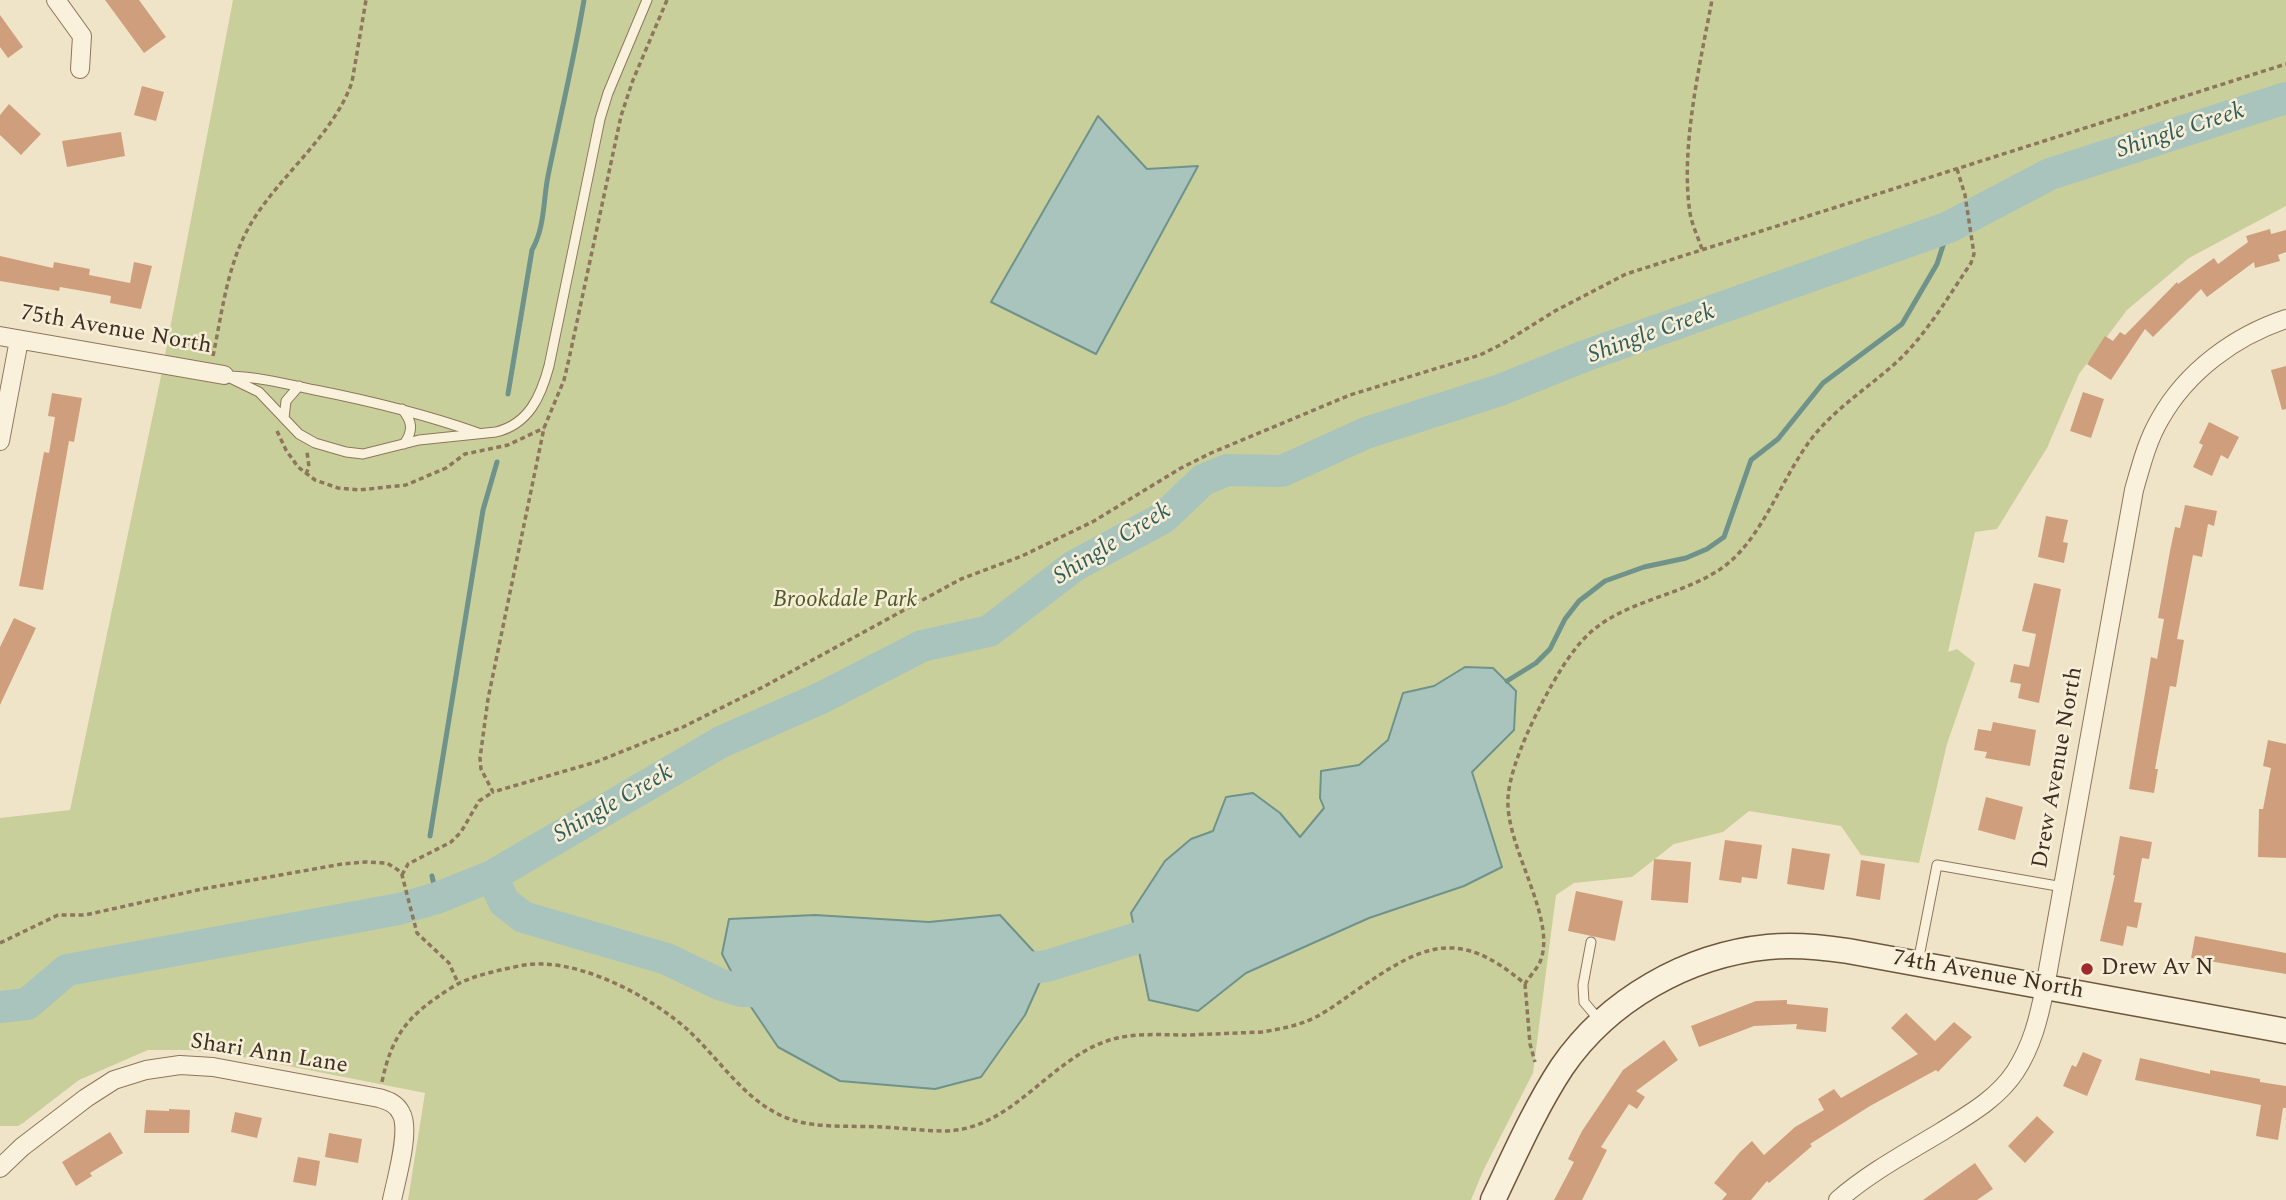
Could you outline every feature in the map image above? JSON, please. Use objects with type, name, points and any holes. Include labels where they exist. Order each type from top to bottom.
[{"type":"street","points":[[56,0],[82,36],[80,69]]},
{"type":"street","name":"Drew Avenue North","points":[[1839,1200],[1883,1168],[1969,1115],[1993,1097],[2014,1073],[2029,1047],[2036,1029],[2045,987],[2134,490],[2144,452],[2161,418],[2183,387],[2211,359],[2242,338],[2286,319]]},
{"type":"street","name":"75th Avenue North","points":[[0,336],[218,369]]},
{"type":"street","points":[[0,442],[19,340]]},
{"type":"street","name":"74th Avenue North","points":[[1493,1200],[1552,1083],[1576,1049],[1602,1023],[1645,989],[1706,959],[1771,946],[1815,946],[2286,1031]]},
{"type":"street","name":"Shari Ann Lane","points":[[0,1168],[22,1147],[86,1098],[114,1080],[146,1070],[180,1065],[213,1067],[386,1100]]},
{"type":"street","points":[[386,1100],[402,1114],[404,1132],[392,1200]]},
{"type":"lane","points":[[218,369],[259,392],[305,438],[330,448],[363,454],[438,437],[483,435],[517,424],[536,403],[544,384],[600,118],[647,0]]},
{"type":"lane","points":[[218,369],[401,408],[483,435]]},
{"type":"lane","points":[[284,418],[285,401],[299,386]]},
{"type":"lane","points":[[401,408],[409,417],[411,426],[410,436],[404,444]]},
{"type":"lane","points":[[1917,964],[1937,864],[2063,887]]},
{"type":"lane","points":[[1591,942],[1583,985],[1584,1002],[1602,1023]]},
{"type":"path","points":[[218,369],[237,249],[259,211],[329,123],[348,94],[366,0]]},
{"type":"path","points":[[493,792],[481,769],[480,758],[488,699],[541,441],[566,369],[621,116],[633,80],[667,0]]},
{"type":"path","points":[[1702,249],[1690,215],[1688,173],[1695,89],[1712,0]]},
{"type":"path","points":[[402,875],[408,864],[451,842],[461,832],[479,801],[493,792],[596,762],[672,732],[763,687],[961,579],[1022,556],[1094,521],[1181,468],[1231,443],[1350,395],[1480,355],[1626,274],[2286,64]]},
{"type":"path","points":[[1535,1062],[1530,1044],[1525,984],[1540,962],[1542,937],[1538,913],[1511,829],[1508,798],[1525,742],[1560,672],[1582,640],[1598,626],[1623,612],[1701,579],[1727,564],[1751,538],[1785,478],[1813,437],[1835,412],[1912,347],[1971,263],[1974,244],[1957,169]]},
{"type":"path","points":[[305,438],[309,467],[306,474]]},
{"type":"path","points":[[0,943],[58,915],[85,915],[283,874],[366,862],[387,863],[402,875],[413,921],[422,939],[449,963],[458,983]]},
{"type":"path","points":[[386,1100],[388,1053],[401,1031],[421,1009],[458,983],[496,971],[541,963],[579,970],[666,1011],[699,1041],[745,1090],[776,1114],[812,1124],[943,1131],[974,1127],[996,1117],[1059,1068],[1105,1041],[1139,1036],[1262,1032],[1293,1026],[1325,1012],[1400,962],[1441,947],[1465,948],[1479,953],[1525,984]]},
{"type":"green space","name":"Brookdale Park","points":[[233,0],[2286,0],[2286,206],[2189,258],[2127,310],[2079,374],[2047,448],[1997,529],[1975,532],[1948,652],[1957,649],[1975,663],[1947,744],[1919,863],[1861,855],[1841,826],[1749,811],[1723,832],[1674,844],[1632,877],[1574,883],[1556,895],[1533,1073],[1471,1200],[408,1200],[425,1093],[227,1054],[148,1050],[79,1080],[18,1126],[0,1126],[0,818],[70,810],[160,381]]},
{"type":"water","points":[[1098,116],[1147,169],[1198,166],[1096,354],[991,302]]},
{"type":"water","points":[[1465,667],[1493,668],[1516,691],[1514,730],[1472,772],[1502,867],[1464,886],[1369,918],[1246,973],[1198,1011],[1149,1000],[1131,913],[1165,861],[1191,839],[1213,831],[1226,797],[1253,793],[1280,813],[1300,837],[1324,808],[1320,798],[1321,771],[1359,765],[1388,740],[1403,693],[1434,686]]},
{"type":"water","points":[[815,915],[929,922],[1000,915],[1047,966],[1025,1015],[981,1077],[935,1089],[840,1081],[778,1047],[745,998],[722,954],[729,919]]},
{"type":"building","points":[[105,0],[139,0],[166,37],[144,53]]},
{"type":"building","points":[[0,15],[23,47],[8,58],[0,47]]},
{"type":"building","points":[[142,86],[164,92],[156,121],[134,115]]},
{"type":"building","points":[[9,104],[41,134],[21,155],[0,135],[0,115]]},
{"type":"building","points":[[121,132],[125,156],[67,167],[62,141]]},
{"type":"building","points":[[2270,229],[2271,234],[2286,230],[2286,252],[2278,255],[2280,261],[2255,268],[2254,262],[2207,297],[2201,289],[2153,337],[2145,329],[2111,380],[2087,364],[2105,336],[2113,341],[2120,332],[2125,335],[2177,282],[2178,284],[2214,258],[2218,264],[2248,242],[2246,236]]},
{"type":"building","points":[[0,256],[53,268],[54,262],[90,269],[89,275],[130,283],[134,262],[152,266],[141,309],[110,303],[111,296],[0,281]]},
{"type":"building","points":[[2286,366],[2286,409],[2282,410],[2271,370]]},
{"type":"building","points":[[2083,392],[2104,399],[2091,438],[2070,431]]},
{"type":"building","points":[[52,393],[82,398],[74,442],[69,441],[43,590],[19,586],[44,452],[49,453],[55,417],[48,416]]},
{"type":"building","points":[[2209,422],[2239,437],[2228,459],[2221,455],[2212,476],[2193,467],[2203,445],[2199,443]]},
{"type":"building","points":[[2185,505],[2217,511],[2214,526],[2208,524],[2202,557],[2193,555],[2177,639],[2184,640],[2176,687],[2170,686],[2155,769],[2158,769],[2154,793],[2129,789],[2151,657],[2157,659],[2164,619],[2158,618],[2170,551],[2175,527],[2180,528]]},
{"type":"building","points":[[2046,516],[2068,520],[2063,542],[2068,543],[2064,563],[2038,557]]},
{"type":"building","points":[[2034,583],[2061,589],[2039,703],[2018,698],[2021,684],[2010,682],[2014,664],[2029,667],[2036,634],[2022,631]]},
{"type":"building","points":[[14,618],[36,628],[0,705],[0,647]]},
{"type":"building","points":[[1993,722],[2036,730],[2030,766],[1985,758],[1987,752],[1974,750],[1978,729],[1991,731]]},
{"type":"building","points":[[2268,740],[2286,744],[2286,858],[2258,857],[2259,809],[2263,809],[2271,768],[2263,766]]},
{"type":"building","points":[[1986,797],[2023,807],[2015,840],[1978,830]]},
{"type":"building","points":[[2120,836],[2152,842],[2149,859],[2142,858],[2134,902],[2142,903],[2137,928],[2127,926],[2123,946],[2100,941],[2115,875]]},
{"type":"building","points":[[1725,840],[1762,845],[1757,879],[1742,877],[1741,883],[1719,880]]},
{"type":"building","points":[[1792,848],[1830,854],[1824,890],[1787,884]]},
{"type":"building","points":[[1654,859],[1691,862],[1688,903],[1651,900]]},
{"type":"building","points":[[1861,860],[1885,864],[1880,900],[1856,896]]},
{"type":"building","points":[[1576,891],[1623,901],[1615,941],[1568,931]]},
{"type":"building","points":[[2195,936],[2286,953],[2286,974],[2191,958]]},
{"type":"building","points":[[1787,1000],[1787,1004],[1828,1008],[1826,1032],[1796,1029],[1797,1024],[1754,1026],[1699,1047],[1691,1026],[1756,1001]]},
{"type":"building","points":[[1906,1013],[1935,1041],[1954,1022],[1972,1037],[1938,1072],[1936,1070],[1870,1106],[1810,1144],[1812,1146],[1769,1183],[1767,1181],[1751,1200],[1722,1200],[1727,1194],[1714,1183],[1752,1141],[1764,1155],[1795,1127],[1824,1110],[1818,1099],[1834,1089],[1841,1098],[1918,1054],[1891,1028]]},
{"type":"building","points":[[1664,1040],[1678,1060],[1636,1091],[1645,1097],[1637,1109],[1629,1104],[1601,1147],[1607,1150],[1582,1200],[1554,1200],[1574,1162],[1568,1159],[1582,1131],[1623,1070]]},
{"type":"building","points":[[2083,1052],[2102,1060],[2087,1096],[2063,1086],[2072,1065],[2076,1067]]},
{"type":"building","points":[[2140,1058],[2210,1074],[2210,1070],[2286,1086],[2286,1108],[2283,1108],[2278,1140],[2256,1136],[2261,1105],[2135,1080]]},
{"type":"building","points":[[146,1110],[190,1110],[189,1133],[144,1133]]},
{"type":"building","points":[[235,1112],[262,1118],[257,1138],[231,1132]]},
{"type":"building","points":[[2037,1116],[2054,1132],[2025,1163],[2008,1146]]},
{"type":"building","points":[[110,1132],[123,1153],[90,1173],[92,1176],[76,1186],[62,1162]]},
{"type":"building","points":[[329,1133],[362,1139],[358,1163],[325,1157]]},
{"type":"building","points":[[298,1157],[320,1161],[316,1186],[293,1182]]},
{"type":"building","points":[[1975,1163],[1993,1189],[1977,1200],[1923,1200]]},
{"type":"waterway","points":[[508,394],[532,250],[541,223],[584,0]]},
{"type":"waterway","name":"Shingle Creek","points":[[0,1007],[27,1004],[67,970],[399,909],[437,898],[492,876],[721,742],[821,698],[922,646],[989,631],[1074,566],[1163,518],[1203,480],[1227,470],[1282,471],[1366,433],[1500,390],[1582,357],[1949,227],[2050,174],[2286,98]]},
{"type":"waterway","points":[[1507,681],[1536,663],[1550,649],[1565,619],[1579,601],[1605,581],[1644,567],[1686,558],[1707,549],[1724,537],[1751,460],[1778,439],[1823,383],[1902,324],[1937,264],[1949,227]]},
{"type":"waterway","points":[[430,836],[483,510],[497,462]]},
{"type":"waterway","points":[[432,876],[437,898]]},
{"type":"waterway","points":[[492,876],[504,902],[523,917],[667,959],[719,984],[741,991],[785,992]]},
{"type":"waterway","points":[[1004,971],[1047,966],[1176,926]]},
{"type":"place","name":"Drew Av N","points":[[2087,969]]}]
